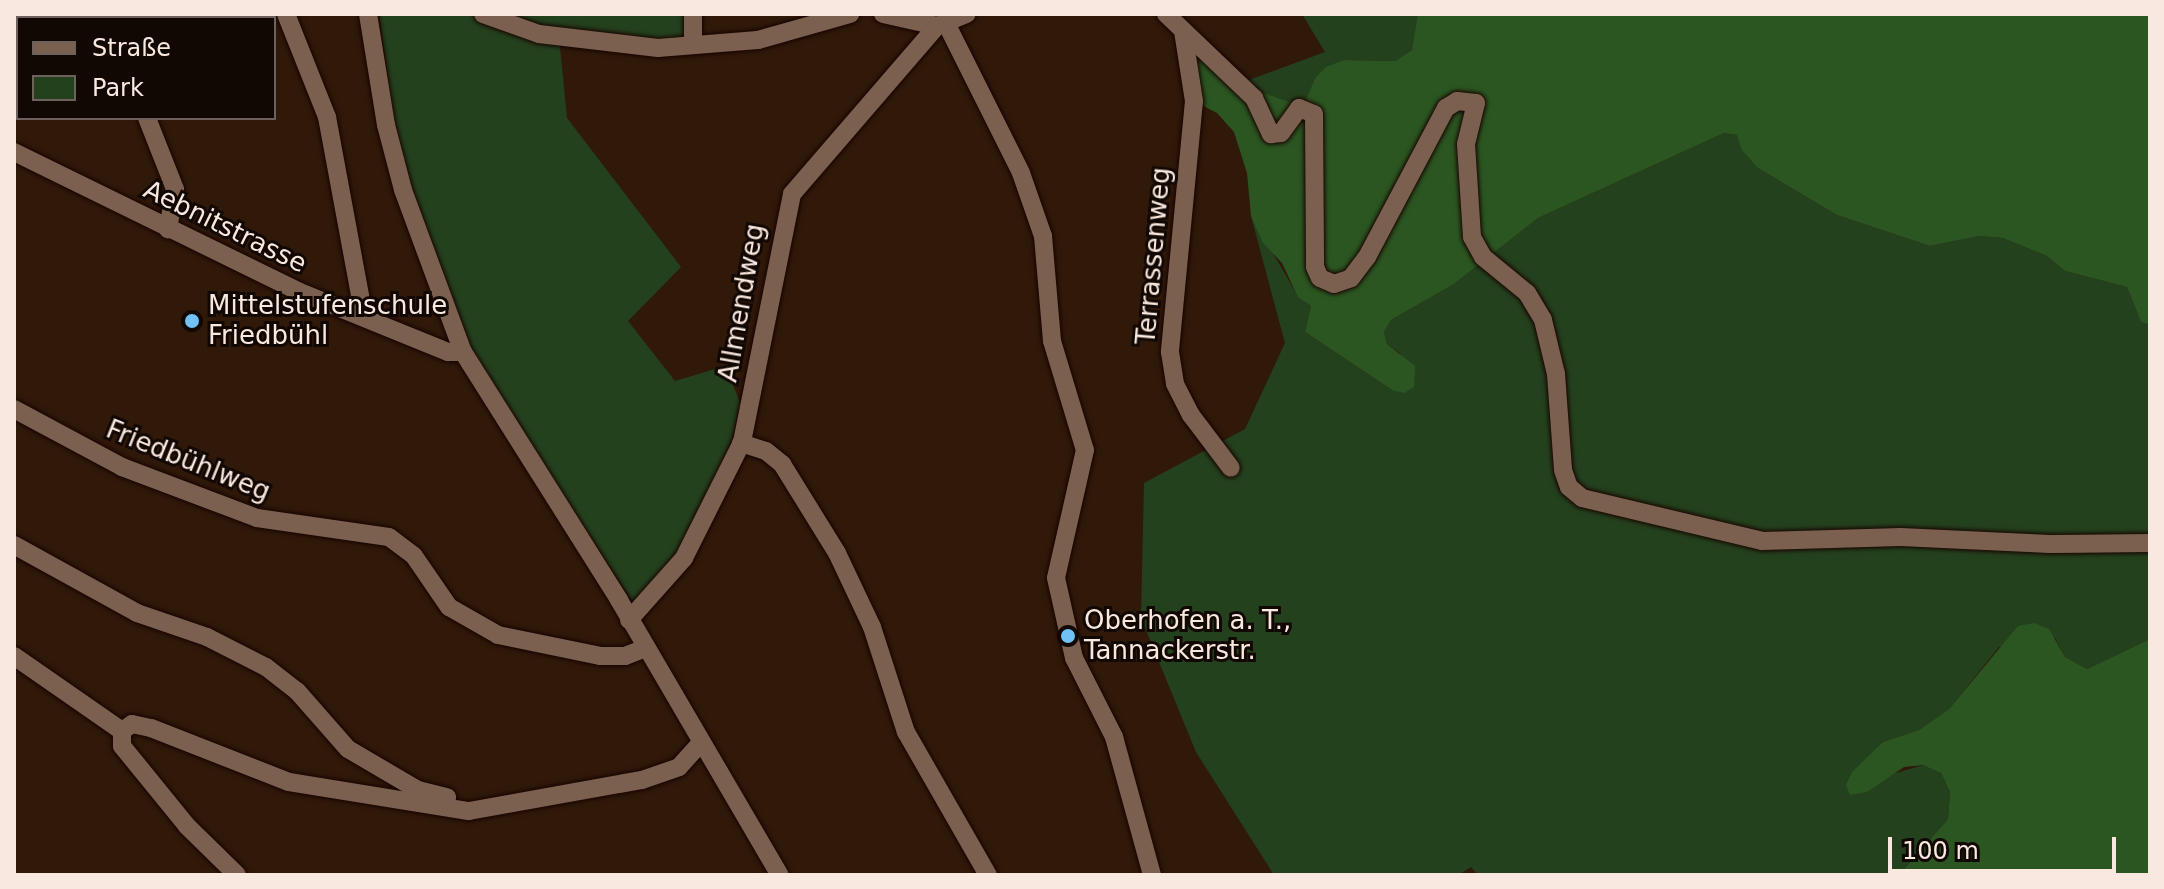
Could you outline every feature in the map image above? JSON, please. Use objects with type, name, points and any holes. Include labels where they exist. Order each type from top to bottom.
[{"type":"street","points":[[286,14],[327,117],[364,317]]},
{"type":"street","points":[[368,14],[379,93],[403,190],[463,352],[629,620],[699,745],[720,770],[780,875]]},
{"type":"street","points":[[483,14],[539,34],[649,47],[758,40],[850,14]]},
{"type":"street","points":[[693,14],[693,45]]},
{"type":"street","points":[[883,14],[942,25],[967,14]]},
{"type":"street","points":[[1166,14],[1258,102],[1271,134],[1281,133],[1299,108],[1314,114],[1315,267],[1322,280],[1339,285],[1351,278],[1367,257],[1446,108],[1457,101],[1476,103],[1466,144],[1472,237],[1483,257],[1527,293],[1543,320],[1556,374],[1563,470],[1569,487],[1582,498],[1762,541],[1901,537],[2050,544],[2150,543]]},
{"type":"street","points":[[942,25],[1021,173],[1043,236],[1052,341],[1085,450],[1056,578],[1074,658],[1114,737],[1152,875]]},
{"type":"street","name":"Allmendweg","points":[[629,620],[684,558],[741,443],[788,202],[942,25]]},
{"type":"street","name":"Terrassenweg","points":[[1183,31],[1194,101],[1170,352],[1175,384],[1191,415],[1231,468]]},
{"type":"street","points":[[148,120],[175,189],[176,206],[168,229]]},
{"type":"street","name":"Aebnitstrasse","points":[[14,152],[168,229],[364,317],[448,352],[463,352]]},
{"type":"street","name":"Friedbühlweg","points":[[14,409],[122,467],[257,518],[389,537],[414,556],[449,607],[498,635],[600,656],[625,656],[643,649]]},
{"type":"street","points":[[741,443],[766,451],[782,464],[837,553],[872,627],[903,724],[988,875]]},
{"type":"street","points":[[14,545],[137,613],[207,637],[266,667],[297,691],[348,749],[418,790],[452,800],[458,811]]},
{"type":"street","points":[[14,656],[122,731]]},
{"type":"street","points":[[122,731],[132,724],[151,728],[289,782],[458,811],[513,807],[642,780],[679,767],[699,745]]},
{"type":"street","points":[[122,731],[122,746],[239,874]]},
{"type":"green space","points":[[379,14],[693,14],[693,45],[559,37],[567,118],[681,267],[628,321],[675,381],[725,366],[740,402],[732,439],[689,535],[635,605],[476,362],[404,191]]},
{"type":"green space","points":[[1302,14],[1418,14],[1418,33],[1412,50],[1395,61],[1344,60],[1315,78],[1303,108],[1238,84],[1325,52]]},
{"type":"green space","points":[[1418,14],[2150,14],[2150,325],[2141,322],[2127,287],[2065,271],[2047,256],[2003,238],[1979,236],[1930,246],[1837,215],[1758,168],[1742,150],[1737,135],[1724,133],[1538,218],[1454,284],[1391,320],[1384,332],[1387,344],[1415,366],[1414,387],[1404,393],[1392,390],[1305,332],[1311,306],[1298,297],[1282,263],[1263,243],[1251,216],[1247,173],[1234,132],[1217,113],[1194,101],[1184,38],[1238,84],[1303,107],[1315,78],[1326,67],[1344,60],[1395,61],[1412,50]]},
{"type":"green space","points":[[1724,133],[1737,135],[1758,168],[1837,215],[1930,246],[1979,236],[2003,238],[2047,256],[2065,271],[2127,287],[2141,322],[2150,325],[2150,639],[2087,669],[2065,657],[2055,638],[1999,647],[1949,709],[1919,730],[1883,742],[1867,792],[1885,776],[1924,765],[1941,773],[1950,792],[1948,819],[1899,875],[1478,875],[1471,867],[1458,875],[1274,875],[1196,752],[1141,618],[1144,483],[1245,429],[1285,343],[1251,216],[1298,296],[1311,306],[1305,332],[1392,390],[1401,354],[1387,344],[1384,332],[1391,320],[1454,284],[1538,218]]},
{"type":"green space","points":[[2034,623],[2049,629],[2065,657],[2087,669],[2150,639],[2150,875],[1899,875],[1948,819],[1950,792],[1941,773],[1923,765],[1904,767],[1867,792],[1850,795],[1846,785],[1852,772],[1883,742],[1919,730],[1949,709],[2018,626]]},
{"type":"place","name":"Mittelstufenschule Friedbühl","points":[[192,321]]},
{"type":"place","name":"Oberhofen a. T., Tannackerstr.","points":[[1068,636]]}]
